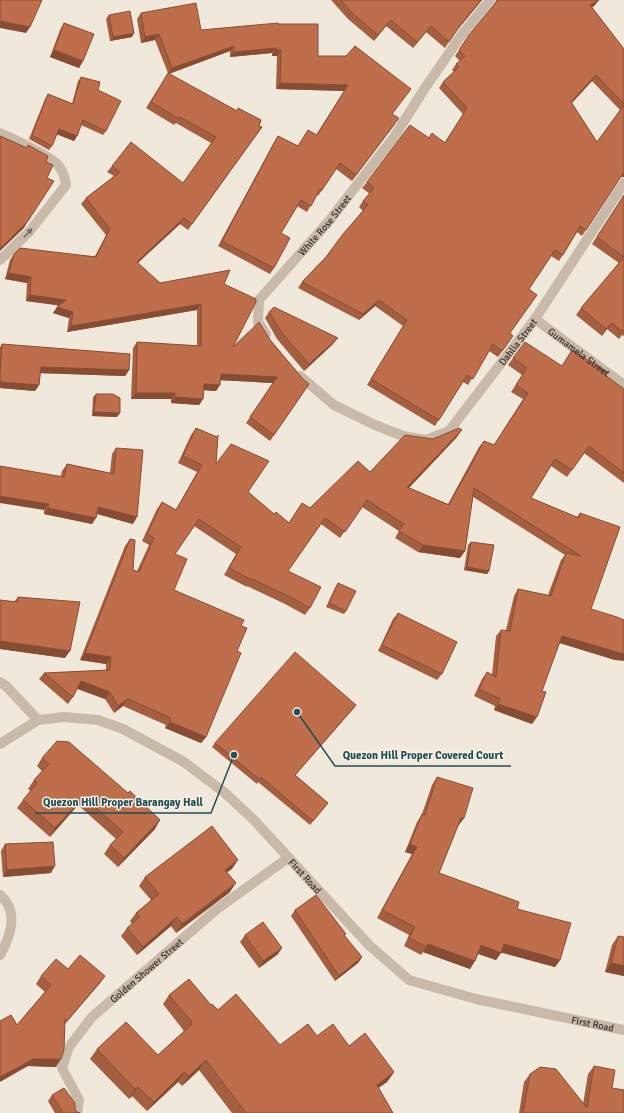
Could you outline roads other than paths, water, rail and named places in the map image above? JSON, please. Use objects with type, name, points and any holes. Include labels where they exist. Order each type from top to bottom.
[{"type":"street","name":"White Rose Street","points":[[272,343],[258,322],[259,300],[334,215],[394,137],[460,37],[490,0]]},
{"type":"street","points":[[0,133],[40,153],[58,164],[64,176],[66,185],[29,232],[0,260]]},
{"type":"street","name":"Dahlia Street","points":[[295,370],[304,381],[334,405],[375,425],[403,436],[426,440],[449,430],[535,319],[624,183]]},
{"type":"street","name":"Gumamela Street","points":[[535,319],[624,385]]},
{"type":"street","points":[[0,682],[6,686],[38,720]]},
{"type":"street","name":"First Road","points":[[0,744],[38,720],[64,717],[98,720],[123,729],[184,762],[225,793],[253,820],[369,945],[409,980],[476,999],[624,1030]]},
{"type":"street","name":"Golden Shower Street","points":[[77,1113],[79,1100],[62,1068],[69,1047],[92,1017],[217,909],[288,858]]},
{"type":"street","points":[[0,895],[5,899],[12,912],[11,926],[7,943],[0,955]]},
{"type":"place","name":"Quezon Hill Proper Covered Court","points":[[297,712]]},
{"type":"place","name":"Quezon Hill Proper Barangay Hall","points":[[234,755]]}]
